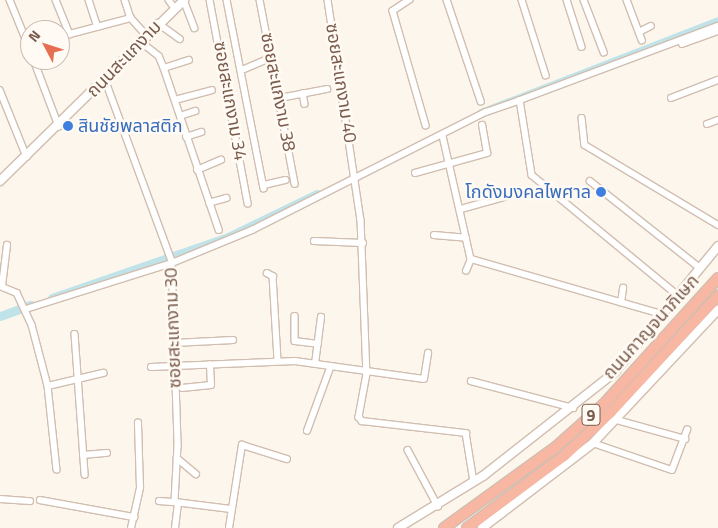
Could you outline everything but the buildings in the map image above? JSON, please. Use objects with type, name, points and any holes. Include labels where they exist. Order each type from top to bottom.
[{"type":"highway","name":"ถนนกาญจนาภิเษก","points":[[444,528],[518,479],[603,405],[718,278]]},
{"type":"highway","name":"ถนนกาญจนาภิเษก","points":[[467,528],[564,456],[612,412],[718,296]]},
{"type":"main road","name":"ถนนสะแกงาม","points":[[0,181],[60,126],[158,23],[184,0]]},
{"type":"main road","points":[[398,528],[438,506],[474,482],[573,408],[615,372],[665,315],[699,267],[718,246]]},
{"type":"main road","points":[[482,528],[593,442],[617,420],[718,310]]},
{"type":"street","points":[[10,0],[20,24]]},
{"type":"street","points":[[56,0],[70,34],[131,18]]},
{"type":"street","points":[[89,0],[98,27]]},
{"type":"street","points":[[125,0],[131,18],[144,39],[159,56],[164,68],[197,170],[219,230]]},
{"type":"street","points":[[169,0],[174,7]]},
{"type":"street","points":[[184,0],[195,28]]},
{"type":"street","name":"ซอยสะแกงาม 34","points":[[210,0],[248,203]]},
{"type":"street","points":[[227,0],[264,186],[285,180]]},
{"type":"street","name":"ซอยสะแกงาม 38","points":[[260,0],[295,184]]},
{"type":"street","name":"ซอยสะแกงาม 40","points":[[328,0],[354,166],[363,243],[366,374],[360,420],[466,433],[474,482]]},
{"type":"street","points":[[410,0],[393,11],[426,125]]},
{"type":"street","points":[[447,0],[481,101]]},
{"type":"street","points":[[522,0],[546,75]]},
{"type":"street","points":[[567,0],[582,47]]},
{"type":"street","points":[[584,0],[604,52]]},
{"type":"street","points":[[627,0],[642,40]]},
{"type":"street","points":[[158,23],[180,39]]},
{"type":"street","points":[[639,32],[651,26]]},
{"type":"street","points":[[26,308],[172,262],[355,180],[486,112],[718,26]]},
{"type":"street","points":[[682,44],[718,31]]},
{"type":"street","points":[[164,68],[189,60]]},
{"type":"street","points":[[242,70],[265,60]]},
{"type":"street","points":[[38,70],[60,126]]},
{"type":"street","name":"ซอยสะแกงาม 30","points":[[105,79],[172,262],[177,458],[175,528]]},
{"type":"street","points":[[671,98],[718,80]]},
{"type":"street","points":[[280,98],[327,88]]},
{"type":"street","points":[[0,90],[27,157]]},
{"type":"street","points":[[175,100],[212,90]]},
{"type":"street","points":[[303,93],[305,104]]},
{"type":"street","points":[[520,100],[532,176],[679,296]]},
{"type":"street","points":[[180,116],[195,110]]},
{"type":"street","points":[[582,118],[585,144],[718,226]]},
{"type":"street","points":[[707,124],[718,120]]},
{"type":"street","points":[[415,173],[487,153],[482,125]]},
{"type":"street","points":[[186,137],[201,132]]},
{"type":"street","points":[[443,136],[451,163],[472,259],[466,271]]},
{"type":"street","points":[[197,170],[221,160]]},
{"type":"street","points":[[590,180],[699,267]]},
{"type":"street","points":[[460,209],[504,197]]},
{"type":"street","points":[[209,203],[226,198]]},
{"type":"street","points":[[434,235],[466,238]]},
{"type":"street","points":[[314,241],[363,243]]},
{"type":"street","points":[[7,244],[1,286],[22,300],[26,308],[48,386],[57,470]]},
{"type":"street","points":[[472,259],[665,315]]},
{"type":"street","points":[[267,273],[274,276],[278,361]]},
{"type":"street","points":[[621,303],[623,288]]},
{"type":"street","points":[[295,316],[294,339],[318,344]]},
{"type":"street","points":[[315,364],[322,317]]},
{"type":"street","points":[[75,334],[85,475]]},
{"type":"street","points":[[174,343],[233,340]]},
{"type":"street","points":[[423,386],[428,353]]},
{"type":"street","points":[[150,367],[278,361],[315,364],[366,374],[424,379]]},
{"type":"street","points":[[182,388],[210,385],[210,365]]},
{"type":"street","points":[[306,431],[330,368]]},
{"type":"street","points":[[48,386],[103,372]]},
{"type":"street","points":[[471,381],[573,408]]},
{"type":"street","points":[[617,420],[685,438]]},
{"type":"street","points":[[131,528],[140,488],[138,423]]},
{"type":"street","points":[[593,442],[672,470],[687,430]]},
{"type":"street","points":[[229,528],[242,445],[287,459]]},
{"type":"street","points":[[408,450],[438,506]]},
{"type":"street","points":[[83,455],[107,453]]},
{"type":"street","points":[[177,458],[196,474]]},
{"type":"street","points":[[0,499],[30,501]]},
{"type":"street","points":[[40,500],[134,517]]},
{"type":"street","points":[[159,501],[231,509]]},
{"type":"waterway","points":[[481,113],[718,21]]},
{"type":"waterway","points":[[52,298],[228,237],[317,194]]},
{"type":"waterway","points":[[0,316],[31,305]]},
{"type":"place","name":"สินชัยพลาสติก","points":[[68,126]]},
{"type":"place","name":"โกดังมงคลไพศาล","points":[[601,192]]}]
